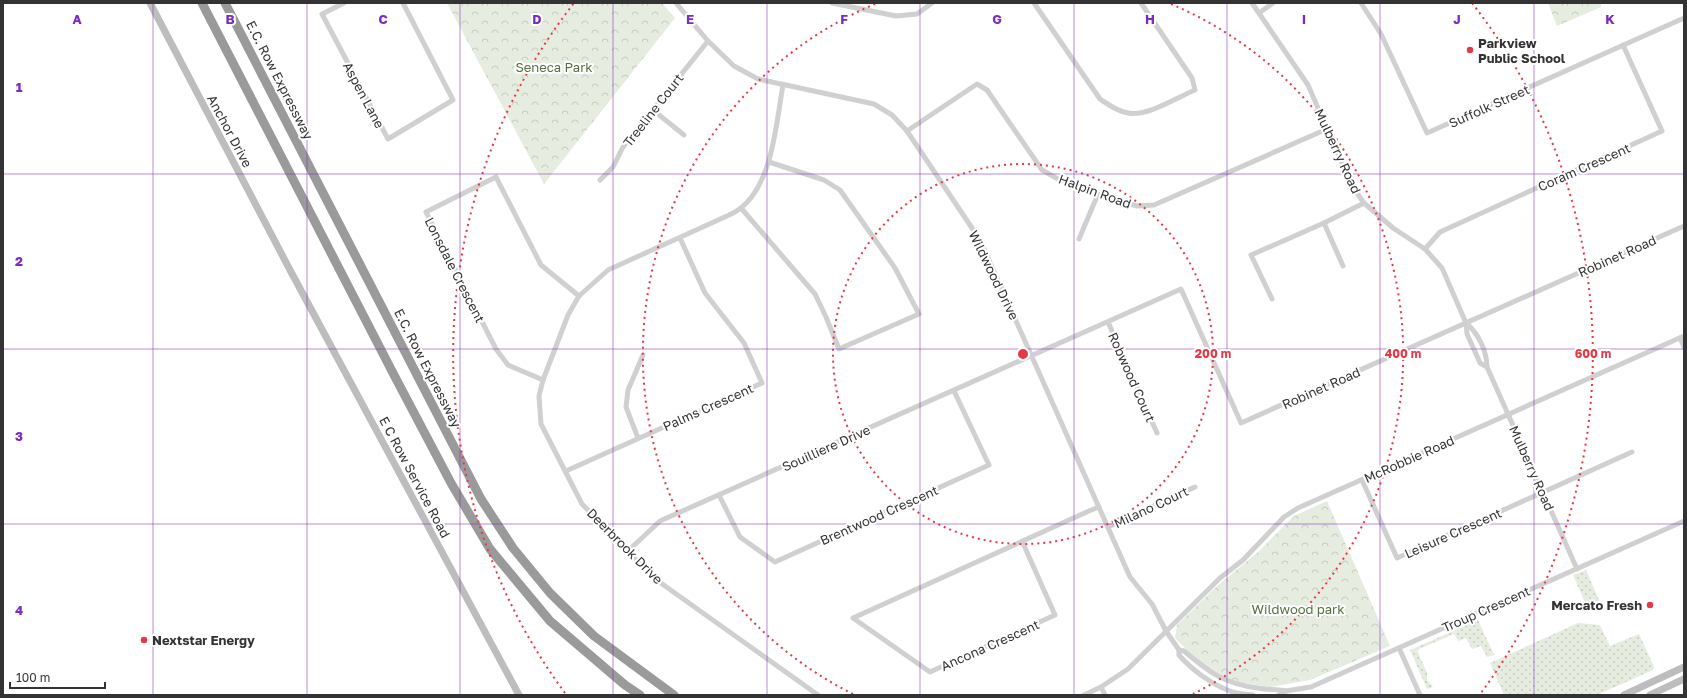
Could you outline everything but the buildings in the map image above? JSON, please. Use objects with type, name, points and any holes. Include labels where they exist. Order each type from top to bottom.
[{"type":"highway","points":[[202,3],[394,375],[451,483],[490,549],[550,621],[625,685],[640,695]]},
{"type":"highway","name":"E.C. Row Expressway","points":[[225,3],[481,499],[513,548],[550,593],[594,636],[674,695]]},
{"type":"street","name":"Anchor Drive","points":[[150,3],[290,270]]},
{"type":"street","name":"Aspen Lane","points":[[344,3],[322,14],[388,139],[453,100],[403,3]]},
{"type":"street","name":"Wildwood Drive","points":[[676,3],[708,40],[734,66],[758,79],[874,104],[892,115],[907,131],[980,240],[1130,577],[1152,604],[1166,631],[1179,650]]},
{"type":"street","points":[[832,3],[896,16],[917,14],[932,3]]},
{"type":"street","points":[[1034,3],[1100,99],[1115,109],[1129,113],[1144,113],[1195,90],[1192,78],[1141,3]]},
{"type":"street","name":"Mulberry Road","points":[[1252,3],[1308,85],[1352,186],[1364,203],[1393,228],[1425,249],[1442,268],[1466,323],[1467,334],[1480,363],[1487,367]]},
{"type":"street","points":[[1259,13],[1273,3]]},
{"type":"street","name":"Suffolk Street","points":[[1361,3],[1381,34],[1427,133],[1684,18]]},
{"type":"street","name":"Treeline Court","points":[[600,180],[613,167],[623,147],[708,40]]},
{"type":"street","name":"Coram Crescent","points":[[1425,249],[1440,232],[1662,131],[1623,46]]},
{"type":"street","name":"Deerbrook Drive","points":[[783,84],[769,162],[757,189],[741,208],[680,238],[608,270],[579,296],[568,315],[543,380],[539,396],[541,424],[582,504],[658,581],[818,695]]},
{"type":"street","name":"Halpin Road","points":[[907,131],[977,84],[987,90],[1042,170],[1058,179],[1098,194],[1137,206],[1154,205],[1327,129]]},
{"type":"street","points":[[653,110],[684,135]]},
{"type":"street","points":[[741,208],[815,294],[839,349],[919,314],[895,268],[840,190],[824,180],[769,162]]},
{"type":"street","name":"Lonsdale Crescent","points":[[543,380],[508,365],[496,349],[426,212],[496,177],[541,265],[579,296]]},
{"type":"street","points":[[1079,238],[1098,194]]},
{"type":"street","points":[[1272,299],[1251,255],[1324,223],[1364,203]]},
{"type":"street","points":[[1324,223],[1343,266]]},
{"type":"street","name":"Robinet Road","points":[[1032,356],[1181,289],[1241,423],[1684,226]]},
{"type":"street","name":"Palms Crescent","points":[[566,471],[762,383],[744,343],[705,293],[680,238]]},
{"type":"street","name":"E C Row Service Road","points":[[290,270],[519,695]]},
{"type":"street","name":"Robwood Court","points":[[1108,322],[1157,433]]},
{"type":"street","name":"Mulberry Road","points":[[1466,323],[1474,330],[1487,358],[1487,367],[1577,569]]},
{"type":"street","points":[[1682,337],[1684,347]]},
{"type":"street","name":"McRobbie Road","points":[[1084,695],[1101,687],[1128,669],[1220,578],[1243,560],[1284,517],[1298,508],[1682,337]]},
{"type":"street","points":[[638,438],[626,407],[628,390],[643,355]]},
{"type":"street","name":"Souilliere Drive","points":[[628,552],[660,521],[1032,356]]},
{"type":"street","name":"Brentwood Crescent","points":[[719,495],[740,538],[775,562],[989,465],[954,391]]},
{"type":"street","points":[[1543,492],[1632,452]]},
{"type":"street","name":"Leisure Crescent","points":[[1362,480],[1397,558],[1543,492]]},
{"type":"street","name":"Milano Court","points":[[1108,527],[1195,487]]},
{"type":"street","name":"Ancona Crescent","points":[[1022,541],[1055,615],[930,672],[853,618],[1022,541],[1099,507]]},
{"type":"street","name":"Troup Crescent","points":[[1179,650],[1184,651],[1209,672],[1234,684],[1278,689],[1293,693],[1302,692],[1684,521]]},
{"type":"street","points":[[1399,648],[1420,695]]},
{"type":"street","points":[[1179,650],[1179,654],[1187,665],[1207,679],[1231,692],[1252,695]]},
{"type":"street","points":[[1624,695],[1684,667]]},
{"type":"street","points":[[1650,695],[1684,679]]},
{"type":"street","points":[[1101,687],[1105,695]]},
{"type":"street","name":"Troup Crescent","points":[[1279,695],[1286,691]]},
{"type":"green space","name":"Seneca Park","points":[[447,3],[662,3],[675,18],[544,184]]},
{"type":"green space","points":[[1548,3],[1601,3],[1601,7],[1557,26]]},
{"type":"green space","name":"Wildwood park","points":[[1327,501],[1390,646],[1310,680],[1270,687],[1230,681],[1198,661],[1175,638],[1177,625],[1217,586],[1258,552],[1294,516]]},
{"type":"green space","points":[[1586,570],[1602,607],[1589,612],[1573,575]]},
{"type":"green space","points":[[1478,620],[1494,655],[1487,657],[1481,646],[1472,649],[1466,638],[1458,641],[1454,634],[1417,650],[1427,673],[1427,680],[1433,687],[1427,689],[1410,650]]},
{"type":"green space","points":[[1578,623],[1600,625],[1610,646],[1639,634],[1654,667],[1653,670],[1597,695],[1504,695],[1490,663]]},
{"type":"place","name":"Parkview Public School","points":[[1470,50]]},
{"type":"place","name":"Mercato Fresh","points":[[1650,605]]},
{"type":"place","name":"Nextstar Energy","points":[[144,640]]}]
